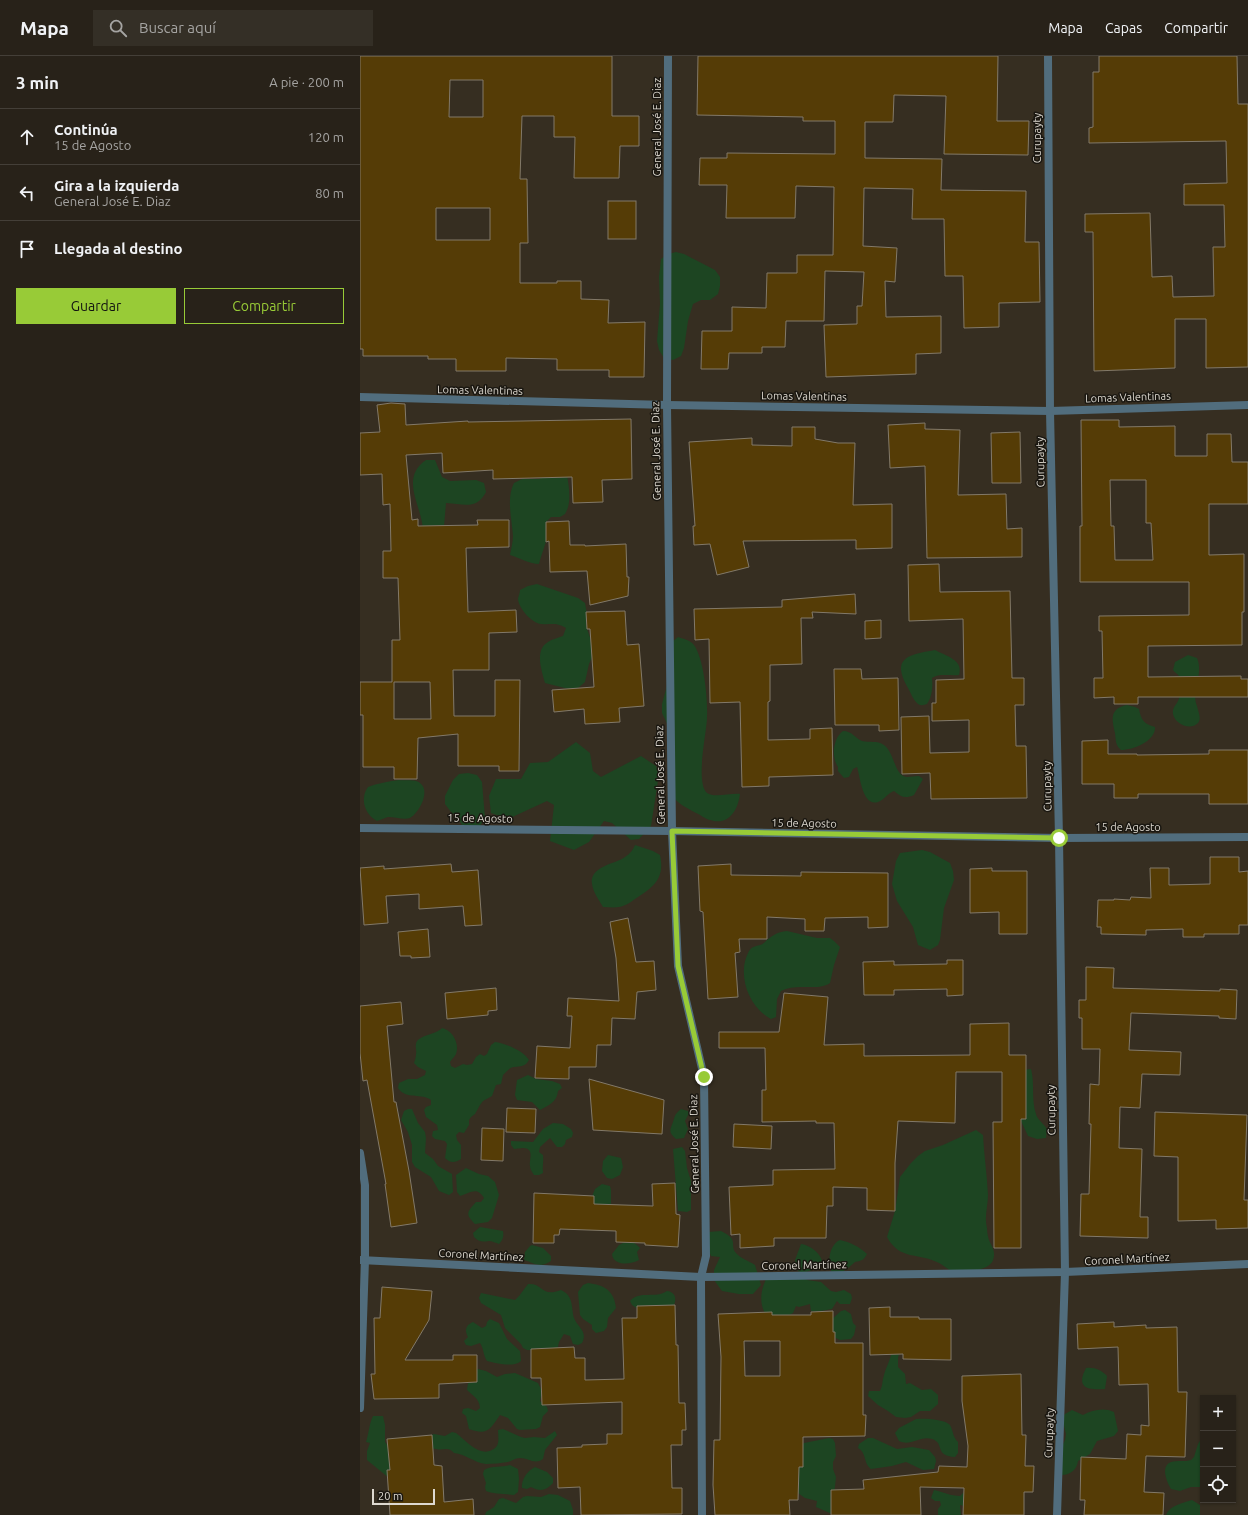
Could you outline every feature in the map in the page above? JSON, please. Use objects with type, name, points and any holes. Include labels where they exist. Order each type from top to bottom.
[{"type":"street","name":"General José E. Diaz","points":[[668,56],[667,405],[672,831],[678,966],[704,1077],[706,1256],[701,1277],[702,1515]]},
{"type":"street","name":"Curupayty","points":[[1048,56],[1050,411],[1059,838],[1065,1272],[1057,1515]]},
{"type":"street","name":"Lomas Valentinas","points":[[360,398],[667,405],[1050,411],[1248,405]]},
{"type":"street","name":"15 de Agosto","points":[[360,828],[672,831],[1059,838],[1248,837]]},
{"type":"street","points":[[360,1153],[365,1185],[362,1260],[360,1408]]},
{"type":"street","name":"Coronel Martínez","points":[[362,1260],[701,1277],[1065,1272],[1248,1264]]},
{"type":"green space","points":[[676,252],[684,254],[715,270],[720,277],[720,286],[718,294],[710,300],[701,300],[693,304],[688,321],[684,348],[681,356],[673,360],[664,358],[659,350],[657,341],[661,259],[668,254]]},
{"type":"green space","points":[[426,460],[435,460],[442,477],[450,481],[476,480],[484,483],[486,492],[482,498],[474,504],[464,505],[446,503],[444,526],[423,533],[413,485],[414,476],[418,468]]},
{"type":"green space","points":[[542,474],[567,475],[569,505],[565,514],[560,517],[551,517],[546,522],[546,543],[539,564],[536,564],[510,555],[513,536],[510,495],[514,483],[522,479],[540,479]]},
{"type":"green space","points":[[537,584],[578,598],[585,603],[587,629],[593,646],[593,655],[589,664],[585,682],[578,688],[569,689],[545,683],[540,661],[541,650],[553,639],[563,636],[566,628],[556,624],[537,623],[523,611],[518,599],[520,590]]},
{"type":"green space","points":[[678,637],[689,641],[694,645],[703,669],[705,680],[707,724],[702,756],[702,779],[704,787],[707,793],[714,795],[740,794],[735,811],[727,819],[722,821],[706,819],[678,802],[673,797],[673,736],[662,713],[662,704],[671,671],[672,642]]},
{"type":"green space","points":[[935,650],[957,662],[960,670],[959,675],[941,675],[932,678],[930,698],[927,704],[920,705],[913,698],[903,678],[901,670],[902,664],[910,656]]},
{"type":"green space","points":[[1188,655],[1197,658],[1199,664],[1195,695],[1200,719],[1198,723],[1191,726],[1183,725],[1177,721],[1173,714],[1181,688],[1179,676],[1173,670],[1175,662]]},
{"type":"green space","points":[[1127,705],[1139,709],[1144,721],[1155,727],[1152,736],[1143,744],[1126,750],[1121,750],[1116,742],[1113,715],[1117,709]]},
{"type":"green space","points":[[843,731],[849,732],[862,741],[884,745],[888,749],[899,773],[907,777],[919,776],[923,779],[914,795],[903,797],[894,791],[878,802],[868,800],[861,783],[857,767],[853,769],[849,777],[844,778],[838,771],[834,758],[834,748],[837,738]]},
{"type":"green space","points":[[576,742],[590,753],[593,771],[601,777],[641,756],[656,766],[659,774],[651,826],[639,839],[631,840],[612,823],[604,821],[589,842],[574,850],[550,841],[554,805],[547,801],[508,819],[491,813],[489,796],[496,779],[521,779],[530,763],[548,762]]},
{"type":"green space","points":[[468,773],[477,775],[482,782],[485,818],[480,826],[463,827],[457,816],[451,812],[445,804],[445,796],[453,780],[459,774]]},
{"type":"green space","points":[[399,780],[416,781],[420,783],[423,787],[424,796],[420,807],[417,812],[408,819],[388,817],[377,821],[366,810],[364,796],[368,787]]},
{"type":"green space","points":[[635,845],[660,855],[660,875],[654,885],[627,904],[617,907],[603,907],[596,896],[592,884],[592,878],[599,869],[627,856]]},
{"type":"green space","points":[[922,850],[930,852],[950,863],[954,880],[944,908],[940,940],[938,945],[930,950],[918,945],[913,927],[897,901],[892,884],[896,861],[900,853]]},
{"type":"green space","points":[[787,931],[817,938],[830,938],[840,947],[830,983],[819,987],[794,987],[781,991],[777,999],[776,1017],[771,1019],[756,1007],[747,990],[744,980],[745,960],[752,947],[763,944],[780,932]]},
{"type":"green space","points":[[442,1028],[449,1031],[456,1041],[456,1054],[450,1062],[451,1066],[455,1068],[463,1064],[472,1064],[476,1057],[480,1054],[484,1056],[487,1054],[491,1045],[495,1042],[514,1048],[529,1060],[524,1065],[513,1067],[505,1072],[501,1084],[496,1085],[492,1096],[483,1101],[475,1114],[469,1120],[469,1125],[464,1133],[459,1132],[456,1135],[457,1140],[461,1145],[461,1159],[455,1162],[451,1162],[445,1158],[447,1144],[445,1141],[435,1139],[432,1136],[433,1131],[438,1130],[437,1125],[426,1117],[424,1110],[426,1107],[431,1105],[431,1100],[405,1094],[398,1088],[399,1083],[408,1079],[417,1079],[425,1075],[426,1071],[414,1063],[417,1041]]},
{"type":"green space","points":[[1031,1069],[1035,1108],[1038,1118],[1047,1129],[1046,1138],[1037,1139],[1028,1136],[1021,1121],[1023,1070]]},
{"type":"green space","points":[[528,1075],[536,1079],[552,1081],[560,1084],[562,1088],[558,1091],[554,1101],[540,1110],[532,1102],[517,1100],[515,1095],[517,1080]]},
{"type":"green space","points":[[412,1109],[418,1123],[425,1132],[425,1153],[433,1159],[438,1166],[452,1174],[453,1192],[449,1195],[439,1191],[431,1177],[415,1167],[412,1162],[412,1145],[408,1132],[401,1120],[404,1111]]},
{"type":"green space","points":[[681,1109],[688,1111],[689,1113],[685,1121],[688,1129],[684,1138],[676,1139],[671,1133],[671,1129],[676,1115]]},
{"type":"green space","points":[[553,1123],[563,1124],[571,1129],[573,1133],[572,1137],[566,1140],[562,1147],[557,1147],[550,1138],[540,1147],[539,1152],[543,1155],[543,1173],[534,1175],[530,1167],[531,1155],[529,1150],[523,1148],[514,1149],[511,1145],[511,1141],[533,1142],[543,1129]]},
{"type":"green space","points":[[976,1130],[983,1135],[988,1195],[986,1224],[994,1257],[991,1264],[987,1267],[975,1271],[956,1272],[939,1263],[898,1250],[892,1245],[887,1237],[895,1211],[900,1177],[911,1163],[925,1151],[943,1145]]},
{"type":"green space","points":[[682,1147],[685,1151],[687,1168],[691,1181],[691,1210],[687,1212],[678,1211],[673,1149]]},
{"type":"green space","points":[[608,1155],[621,1158],[623,1167],[620,1175],[612,1179],[607,1178],[602,1171],[603,1161]]},
{"type":"green space","points":[[466,1168],[488,1176],[495,1182],[499,1195],[492,1218],[488,1222],[475,1224],[468,1213],[476,1202],[481,1202],[484,1198],[479,1192],[473,1191],[460,1196],[457,1192],[456,1175]]},
{"type":"green space","points":[[602,1184],[610,1186],[611,1212],[601,1223],[591,1199],[595,1189]]},
{"type":"green space","points":[[480,1227],[503,1231],[503,1236],[499,1244],[490,1241],[477,1240],[473,1233]]},
{"type":"green space","points":[[721,1231],[730,1237],[733,1242],[734,1250],[738,1255],[755,1265],[761,1285],[753,1294],[739,1294],[722,1291],[714,1280],[714,1270],[720,1257],[711,1256],[709,1251],[708,1232]]},
{"type":"green space","points":[[840,1240],[855,1245],[867,1254],[865,1258],[855,1262],[838,1274],[831,1271],[829,1258],[834,1245]]},
{"type":"green space","points":[[627,1241],[633,1242],[640,1248],[637,1252],[639,1260],[631,1263],[615,1261],[612,1254],[619,1245]]},
{"type":"green space","points":[[801,1244],[816,1251],[822,1260],[819,1268],[802,1273],[798,1271],[795,1260]]},
{"type":"green space","points":[[532,1245],[543,1248],[551,1256],[551,1261],[540,1265],[524,1260],[525,1252]]},
{"type":"green space","points":[[804,1277],[807,1280],[821,1282],[831,1291],[836,1292],[844,1290],[851,1294],[852,1298],[850,1304],[840,1304],[837,1301],[832,1309],[815,1312],[811,1311],[810,1304],[799,1307],[796,1306],[793,1313],[783,1318],[767,1317],[764,1312],[761,1298],[762,1289],[766,1279]]},
{"type":"green space","points":[[588,1283],[599,1285],[607,1290],[613,1297],[616,1308],[608,1318],[607,1327],[604,1331],[596,1333],[592,1329],[592,1325],[580,1315],[578,1292],[583,1285]]},
{"type":"green space","points":[[528,1284],[533,1284],[550,1292],[561,1290],[568,1295],[574,1318],[584,1335],[582,1343],[578,1345],[573,1344],[570,1336],[564,1334],[559,1342],[557,1351],[527,1350],[523,1348],[505,1328],[501,1315],[481,1303],[479,1298],[481,1293],[515,1300]]},
{"type":"green space","points":[[667,1291],[675,1296],[674,1305],[641,1311],[632,1305],[630,1301],[638,1296],[658,1294]]},
{"type":"green space","points":[[845,1310],[851,1314],[853,1323],[856,1326],[854,1335],[851,1339],[840,1340],[834,1337],[831,1320],[841,1311]]},
{"type":"green space","points":[[490,1319],[499,1323],[507,1339],[520,1351],[521,1361],[509,1365],[487,1361],[480,1343],[471,1346],[466,1345],[464,1341],[468,1337],[466,1328],[473,1322],[482,1328],[486,1326]]},
{"type":"green space","points":[[892,1350],[900,1350],[898,1367],[905,1374],[906,1384],[910,1383],[922,1390],[931,1389],[938,1395],[938,1404],[930,1411],[920,1411],[911,1417],[896,1417],[868,1396],[869,1391],[880,1391]]},
{"type":"green space","points":[[1086,1368],[1098,1369],[1107,1376],[1105,1389],[1085,1387],[1082,1380]]},
{"type":"green space","points":[[478,1369],[486,1371],[497,1377],[515,1373],[538,1383],[542,1391],[540,1401],[547,1407],[548,1411],[543,1416],[540,1427],[536,1429],[520,1430],[517,1429],[508,1418],[500,1415],[488,1430],[480,1432],[469,1429],[466,1416],[462,1413],[463,1409],[468,1408],[476,1411],[480,1408],[477,1399],[467,1390],[470,1378]]},
{"type":"green space","points":[[1072,1410],[1083,1415],[1098,1410],[1110,1410],[1114,1412],[1118,1431],[1114,1436],[1097,1441],[1090,1454],[1078,1461],[1072,1472],[1060,1475],[1061,1449],[1066,1434],[1062,1418],[1065,1414]]},
{"type":"green space","points":[[373,1416],[383,1416],[385,1425],[385,1442],[395,1456],[389,1478],[367,1460],[367,1451],[370,1443],[366,1442]]},
{"type":"green space","points":[[916,1419],[939,1420],[950,1425],[958,1442],[958,1453],[955,1457],[944,1454],[938,1443],[932,1439],[923,1438],[908,1443],[899,1441],[895,1433],[899,1428]]},
{"type":"green space","points":[[503,1429],[525,1438],[545,1438],[555,1431],[557,1435],[545,1450],[543,1459],[540,1461],[517,1458],[508,1462],[494,1464],[478,1462],[454,1453],[448,1449],[435,1449],[427,1446],[425,1437],[434,1434],[445,1436],[452,1432],[456,1433],[477,1450],[487,1452],[492,1450],[498,1444],[498,1430]]},
{"type":"green space","points":[[829,1438],[833,1439],[835,1443],[836,1456],[833,1462],[833,1469],[836,1477],[832,1514],[816,1507],[817,1501],[805,1498],[798,1493],[797,1473],[800,1466],[801,1446],[804,1443]]},
{"type":"green space","points":[[868,1438],[873,1438],[897,1449],[912,1447],[929,1450],[935,1457],[936,1461],[934,1469],[923,1470],[906,1462],[871,1469],[867,1464],[863,1453],[858,1448],[859,1444]]},
{"type":"green space","points":[[1200,1441],[1200,1487],[1191,1487],[1180,1491],[1171,1489],[1165,1474],[1166,1467],[1171,1462],[1191,1460],[1194,1457]]},
{"type":"green space","points":[[510,1465],[518,1469],[518,1492],[514,1495],[486,1491],[486,1483],[483,1474],[484,1470]]},
{"type":"green space","points":[[535,1467],[547,1472],[553,1478],[553,1483],[548,1488],[543,1490],[537,1490],[531,1487],[527,1489],[522,1488],[522,1482],[525,1476]]},
{"type":"green space","points":[[934,1490],[950,1495],[960,1496],[966,1490],[964,1506],[960,1505],[961,1515],[938,1515],[938,1509],[941,1505],[940,1501],[935,1501],[931,1498]]},
{"type":"green space","points":[[549,1494],[558,1495],[570,1501],[573,1515],[485,1515],[486,1512],[494,1507],[499,1499],[503,1498],[516,1503],[523,1497],[541,1497]]},
{"type":"green space","points":[[1192,1500],[1200,1505],[1200,1515],[1166,1515],[1170,1509],[1181,1503]]},
{"type":"building","points":[[360,56],[612,56],[612,116],[639,116],[639,146],[620,146],[619,178],[574,178],[575,137],[554,137],[554,116],[522,116],[520,179],[527,179],[528,243],[520,243],[520,283],[557,283],[557,281],[581,281],[581,299],[609,300],[608,323],[645,322],[644,377],[609,377],[609,370],[557,370],[557,359],[506,358],[506,371],[456,371],[456,359],[428,359],[428,356],[363,356],[363,349],[360,349]],"holes":[[[450,80],[483,80],[483,117],[449,117]],[[436,208],[490,208],[490,240],[436,240]]]},
{"type":"building","points":[[698,56],[998,56],[997,121],[1029,121],[1028,155],[944,154],[946,96],[894,95],[893,122],[865,122],[865,158],[942,159],[941,190],[1026,191],[1025,242],[1039,242],[1040,302],[999,303],[999,327],[964,328],[963,276],[945,276],[944,219],[912,219],[913,189],[864,188],[863,246],[897,248],[895,282],[885,281],[886,317],[941,316],[941,353],[916,354],[916,374],[826,377],[824,325],[857,324],[857,306],[862,306],[864,272],[825,271],[824,321],[786,321],[785,347],[762,347],[762,353],[729,353],[728,369],[701,369],[702,331],[732,331],[732,307],[766,308],[767,273],[797,273],[797,255],[833,255],[834,187],[796,186],[795,218],[726,218],[727,185],[699,185],[700,158],[727,158],[727,153],[835,154],[835,121],[803,121],[803,117],[697,115]]},
{"type":"building","points":[[1099,56],[1237,56],[1238,104],[1248,104],[1248,367],[1206,368],[1206,319],[1175,319],[1175,368],[1094,371],[1093,232],[1085,232],[1085,214],[1150,213],[1152,277],[1172,276],[1173,297],[1214,296],[1213,247],[1225,247],[1224,205],[1184,205],[1184,184],[1227,183],[1226,141],[1089,143],[1089,128],[1093,127],[1093,72],[1099,72]]},
{"type":"building","points":[[608,201],[636,201],[636,239],[608,239]]},
{"type":"building","points":[[391,403],[405,404],[406,425],[468,421],[631,419],[632,479],[602,480],[603,502],[573,503],[572,477],[493,479],[493,470],[443,473],[442,453],[406,455],[412,520],[418,519],[418,526],[478,525],[477,520],[509,520],[509,547],[466,548],[468,612],[516,610],[517,632],[489,633],[489,670],[453,670],[454,716],[495,716],[495,680],[520,680],[519,771],[499,771],[499,766],[458,766],[458,734],[418,738],[417,779],[394,779],[394,767],[363,767],[363,715],[360,715],[360,682],[392,682],[392,640],[400,640],[398,578],[383,578],[383,551],[391,551],[390,504],[383,505],[382,474],[360,475],[360,433],[380,432],[377,405]],"holes":[[[394,682],[430,682],[431,719],[394,719]]]},
{"type":"building","points":[[1081,420],[1119,420],[1119,427],[1175,426],[1175,456],[1207,456],[1207,434],[1231,434],[1232,462],[1248,462],[1248,504],[1209,504],[1209,555],[1244,554],[1244,612],[1242,612],[1242,645],[1148,646],[1148,677],[1241,676],[1241,679],[1248,679],[1248,697],[1138,697],[1138,704],[1114,704],[1114,697],[1094,698],[1094,678],[1103,678],[1102,631],[1099,631],[1099,616],[1189,615],[1189,582],[1080,582],[1080,526],[1082,526]],"holes":[[[1110,480],[1146,480],[1146,523],[1151,523],[1153,560],[1115,560],[1114,526],[1111,526]]]},
{"type":"building","points":[[925,423],[925,429],[960,430],[958,495],[1006,494],[1007,529],[1022,528],[1022,557],[927,558],[925,466],[890,468],[888,425]]},
{"type":"building","points":[[792,427],[815,427],[815,439],[838,443],[855,443],[853,505],[892,504],[892,548],[856,549],[856,540],[743,541],[749,567],[717,575],[710,544],[694,545],[693,526],[695,526],[689,442],[752,438],[752,445],[792,446]]},
{"type":"building","points":[[1020,432],[1021,483],[992,483],[991,433]]},
{"type":"building","points":[[569,521],[570,545],[585,546],[626,544],[627,577],[629,577],[628,596],[590,605],[587,571],[550,572],[549,541],[546,542],[546,522]]},
{"type":"building","points":[[939,564],[940,592],[1010,591],[1012,678],[1024,678],[1024,705],[1015,705],[1016,746],[1026,746],[1027,798],[931,799],[930,773],[902,774],[901,717],[929,716],[930,753],[969,752],[969,720],[932,721],[932,703],[936,703],[936,680],[964,679],[963,619],[909,621],[908,565]]},
{"type":"building","points":[[855,594],[856,614],[812,612],[813,618],[801,618],[802,664],[770,665],[768,740],[810,739],[810,729],[832,728],[833,775],[769,777],[769,786],[742,787],[740,702],[710,703],[709,639],[695,640],[694,609],[782,607],[782,600]]},
{"type":"building","points":[[625,611],[627,645],[639,644],[644,706],[619,708],[620,722],[585,724],[584,709],[554,712],[552,690],[594,687],[590,629],[587,629],[586,612]]},
{"type":"building","points":[[881,620],[881,638],[865,639],[865,621]]},
{"type":"building","points":[[834,669],[861,669],[862,679],[898,678],[899,730],[879,731],[879,725],[835,725]]},
{"type":"building","points":[[1108,740],[1108,754],[1209,754],[1209,750],[1248,750],[1248,804],[1209,804],[1209,794],[1138,794],[1138,798],[1114,798],[1114,784],[1082,784],[1082,741]]},
{"type":"building","points":[[1210,857],[1239,857],[1239,872],[1248,871],[1248,925],[1239,925],[1239,934],[1204,934],[1204,937],[1183,937],[1183,929],[1146,930],[1146,935],[1101,934],[1101,927],[1097,927],[1098,900],[1130,900],[1131,897],[1151,898],[1150,868],[1169,868],[1169,885],[1210,884]]},
{"type":"building","points":[[451,864],[452,872],[478,870],[482,925],[465,926],[463,906],[419,909],[419,894],[386,896],[388,923],[364,925],[360,868],[384,866],[384,869]]},
{"type":"building","points":[[731,864],[731,875],[801,876],[801,872],[888,873],[888,927],[868,928],[868,917],[825,918],[824,931],[805,931],[805,919],[767,917],[767,939],[739,939],[740,952],[735,953],[738,997],[708,999],[703,912],[700,911],[698,866]]},
{"type":"building","points":[[992,868],[992,871],[1027,871],[1027,934],[999,934],[999,912],[970,913],[970,869]]},
{"type":"building","points":[[628,918],[636,962],[654,961],[656,990],[637,992],[635,1019],[612,1018],[611,1045],[597,1045],[596,1067],[569,1067],[569,1079],[535,1078],[537,1046],[570,1048],[572,1016],[567,1016],[568,998],[619,1001],[616,958],[610,922]]},
{"type":"building","points":[[428,929],[430,957],[411,958],[411,956],[400,956],[398,932]]},
{"type":"building","points":[[947,960],[963,960],[963,995],[947,996],[947,989],[894,990],[894,995],[864,995],[863,962],[894,961],[894,965],[947,964]]},
{"type":"building","points":[[1086,967],[1114,968],[1113,988],[1220,991],[1220,989],[1237,990],[1236,1019],[1219,1018],[1219,1016],[1131,1013],[1129,1050],[1181,1052],[1180,1075],[1142,1074],[1140,1108],[1120,1107],[1119,1148],[1142,1149],[1140,1217],[1148,1217],[1148,1238],[1080,1236],[1081,1194],[1089,1194],[1091,1124],[1089,1124],[1090,1084],[1099,1085],[1100,1049],[1082,1049],[1082,1018],[1079,1018],[1079,1000],[1086,1000]]},
{"type":"building","points":[[496,988],[497,1010],[488,1011],[488,1015],[447,1019],[445,993]]},
{"type":"building","points":[[784,993],[828,997],[824,1045],[864,1044],[864,1056],[970,1055],[970,1024],[1009,1023],[1009,1055],[1026,1055],[1026,1119],[1021,1119],[1021,1248],[994,1248],[993,1122],[1002,1122],[1002,1072],[956,1072],[955,1123],[898,1121],[895,1163],[895,1211],[867,1210],[867,1188],[833,1187],[833,1206],[827,1206],[826,1238],[774,1238],[774,1246],[740,1248],[740,1234],[731,1235],[729,1187],[773,1185],[773,1170],[835,1169],[834,1123],[816,1123],[816,1121],[762,1122],[762,1090],[766,1090],[765,1048],[719,1048],[719,1032],[779,1032]]},
{"type":"building","points":[[401,1002],[403,1024],[387,1026],[394,1102],[396,1102],[417,1223],[391,1227],[386,1184],[367,1080],[363,1081],[360,1053],[360,1006]]},
{"type":"building","points":[[589,1079],[664,1100],[662,1134],[593,1130]]},
{"type":"building","points":[[507,1108],[536,1109],[535,1133],[506,1132]]},
{"type":"building","points":[[1155,1112],[1247,1115],[1244,1200],[1248,1200],[1248,1228],[1216,1229],[1216,1220],[1178,1221],[1178,1157],[1154,1156]]},
{"type":"building","points":[[734,1124],[772,1126],[771,1149],[733,1147]]},
{"type":"building","points":[[482,1128],[504,1129],[503,1161],[481,1160]]},
{"type":"building","points":[[675,1183],[676,1214],[680,1215],[678,1247],[645,1245],[645,1243],[616,1242],[616,1231],[560,1229],[559,1235],[554,1235],[554,1243],[533,1243],[534,1193],[594,1196],[594,1204],[653,1206],[652,1184]]},
{"type":"building","points":[[382,1287],[432,1291],[429,1320],[405,1360],[453,1360],[453,1355],[477,1355],[477,1382],[439,1384],[439,1398],[374,1399],[371,1374],[375,1374],[374,1318],[380,1318]]},
{"type":"building","points":[[675,1305],[676,1345],[678,1345],[679,1403],[685,1403],[686,1430],[682,1430],[682,1445],[671,1445],[672,1488],[682,1488],[682,1514],[581,1515],[580,1487],[558,1488],[557,1448],[607,1444],[607,1434],[622,1434],[622,1402],[542,1405],[541,1378],[531,1378],[531,1349],[574,1347],[575,1358],[585,1358],[585,1380],[624,1379],[622,1318],[637,1318],[637,1306]]},
{"type":"building","points":[[890,1307],[890,1317],[951,1319],[951,1360],[903,1359],[903,1354],[870,1355],[869,1308]]},
{"type":"building","points":[[833,1311],[833,1332],[835,1332],[835,1343],[863,1343],[863,1415],[866,1415],[865,1436],[803,1437],[803,1467],[799,1467],[798,1500],[789,1500],[790,1515],[715,1515],[713,1485],[714,1440],[720,1440],[721,1357],[718,1314],[772,1312],[772,1315],[811,1315],[811,1312]],"holes":[[[744,1341],[780,1341],[780,1376],[745,1376]]]},
{"type":"building","points":[[1114,1322],[1114,1327],[1146,1325],[1146,1328],[1177,1327],[1178,1392],[1187,1392],[1185,1457],[1146,1456],[1144,1492],[1164,1493],[1163,1515],[1084,1515],[1085,1500],[1080,1500],[1081,1457],[1126,1459],[1127,1434],[1141,1435],[1141,1425],[1149,1426],[1148,1384],[1119,1385],[1118,1347],[1078,1349],[1077,1324]]},
{"type":"building","points":[[1021,1374],[1022,1435],[1026,1435],[1025,1466],[1034,1466],[1033,1492],[1024,1492],[1024,1515],[963,1515],[964,1488],[920,1487],[921,1515],[831,1515],[831,1490],[864,1489],[863,1480],[938,1472],[939,1466],[967,1467],[968,1446],[962,1401],[962,1376]]},
{"type":"building","points":[[432,1435],[434,1465],[442,1466],[444,1502],[473,1499],[474,1515],[390,1515],[387,1470],[390,1470],[387,1439]]},
{"type":"route","points":[[704,1077],[678,966],[672,831],[1059,838]]}]
